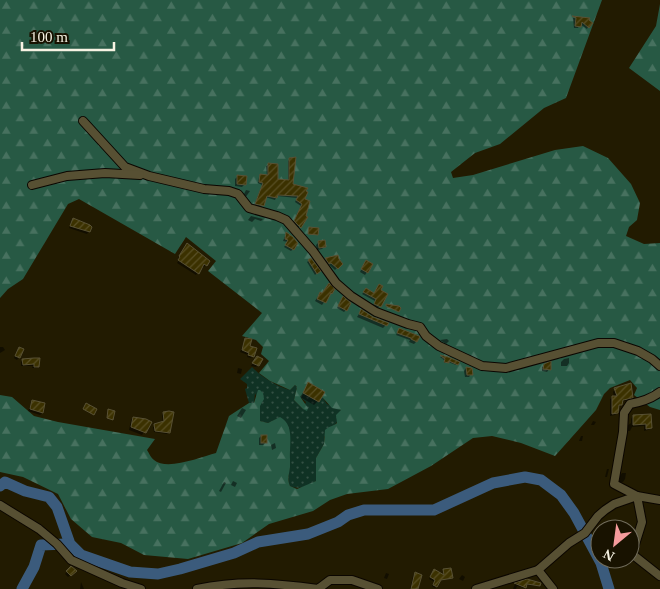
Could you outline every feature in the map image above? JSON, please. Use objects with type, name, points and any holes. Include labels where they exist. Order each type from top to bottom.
[{"type":"street","points":[[83,121],[125,166],[149,176],[204,189],[229,191],[238,194],[249,208],[286,220],[313,251],[336,284],[351,296],[376,312],[408,324],[420,326],[426,336],[439,346],[482,366],[506,368],[598,343],[614,343],[638,351],[660,366]]},
{"type":"street","points":[[32,186],[67,176],[105,173],[149,176]]},
{"type":"street","points":[[660,392],[641,402],[630,404],[624,413],[623,432],[614,484],[637,496],[660,500]]},
{"type":"street","points":[[476,589],[538,570],[569,543],[585,533],[605,510],[614,504],[637,496]]},
{"type":"street","points":[[637,496],[642,522],[632,554],[660,576]]},
{"type":"street","points":[[0,505],[39,529],[71,560],[122,584],[140,589]]},
{"type":"street","points":[[538,570],[553,589]]},
{"type":"street","points":[[197,589],[222,584],[257,582],[318,589],[330,580],[352,580],[378,589]]},
{"type":"green space","points":[[0,0],[602,0],[566,98],[544,108],[500,144],[475,153],[451,172],[453,178],[473,175],[555,150],[583,146],[608,158],[631,184],[640,203],[637,220],[629,227],[626,236],[644,244],[660,243],[660,410],[650,407],[634,395],[637,388],[630,380],[610,388],[604,394],[596,410],[555,456],[521,443],[492,436],[473,438],[431,466],[388,489],[347,494],[330,500],[313,511],[269,524],[242,543],[188,559],[144,555],[121,543],[92,537],[71,519],[58,494],[23,477],[0,472],[0,395],[12,397],[34,416],[155,439],[147,450],[151,457],[160,463],[175,464],[216,453],[229,416],[249,403],[254,403],[258,390],[260,390],[263,393],[264,399],[260,406],[260,421],[268,423],[280,417],[288,425],[290,467],[288,477],[290,486],[297,489],[316,481],[316,458],[324,444],[325,430],[337,423],[336,415],[341,410],[332,408],[323,398],[306,392],[301,398],[308,408],[307,411],[294,400],[297,387],[295,385],[290,390],[270,381],[259,373],[269,361],[261,354],[263,347],[256,340],[242,336],[262,313],[208,271],[216,261],[186,237],[175,254],[79,199],[68,204],[23,279],[8,289],[0,298]]},
{"type":"green space","points":[[660,4],[660,91],[629,68],[656,26]]},
{"type":"green space","points":[[252,367],[265,378],[280,386],[290,390],[295,385],[297,387],[294,400],[303,409],[306,402],[301,398],[306,392],[323,398],[327,404],[341,410],[337,422],[324,437],[324,444],[316,458],[316,481],[303,487],[290,486],[288,480],[289,460],[277,419],[268,423],[260,421],[260,406],[255,393],[254,403],[249,403],[245,389],[247,384],[240,379]]},
{"type":"building","points":[[572,16],[590,18],[589,20],[593,23],[589,28],[582,22],[581,27],[575,26],[576,18]]},
{"type":"building","points":[[296,157],[293,184],[308,188],[305,199],[310,201],[306,216],[308,217],[301,228],[294,221],[302,204],[296,200],[298,196],[278,195],[277,198],[267,196],[264,206],[255,204],[263,183],[259,182],[260,174],[268,175],[268,163],[278,164],[278,179],[289,180],[289,158]]},
{"type":"building","points":[[237,175],[247,176],[246,185],[237,184]]},
{"type":"building","points":[[73,218],[90,225],[92,227],[90,232],[70,226]]},
{"type":"building","points":[[309,227],[319,228],[318,235],[308,234]]},
{"type":"building","points":[[286,232],[298,243],[294,250],[285,245],[288,240],[285,239]]},
{"type":"building","points":[[325,240],[326,247],[319,248],[318,241]]},
{"type":"building","points":[[187,243],[210,261],[207,266],[204,264],[199,274],[178,260]]},
{"type":"building","points":[[338,255],[343,264],[338,269],[331,263],[329,264],[325,258]]},
{"type":"building","points":[[311,258],[321,271],[317,274],[308,260]]},
{"type":"building","points":[[366,260],[373,264],[368,273],[361,269]]},
{"type":"building","points":[[329,283],[335,289],[326,303],[317,299],[320,292],[322,293]]},
{"type":"building","points":[[379,284],[383,286],[381,290],[388,294],[381,307],[374,304],[376,299],[363,292],[366,288],[374,293]]},
{"type":"building","points":[[343,296],[351,303],[347,311],[338,306]]},
{"type":"building","points":[[386,304],[401,308],[399,312],[386,306]]},
{"type":"building","points":[[361,309],[373,317],[389,323],[387,326],[359,314]]},
{"type":"building","points":[[399,328],[420,337],[417,342],[397,333]]},
{"type":"building","points":[[245,338],[252,339],[250,346],[257,348],[254,357],[242,350]]},
{"type":"building","points":[[19,347],[24,349],[20,358],[15,356]]},
{"type":"building","points":[[440,355],[460,362],[458,365],[449,361],[449,363],[444,362],[445,359]]},
{"type":"building","points":[[257,356],[263,359],[259,366],[252,363]]},
{"type":"building","points":[[40,358],[39,367],[34,367],[34,364],[23,365],[22,359]]},
{"type":"building","points":[[551,361],[551,370],[543,369],[544,364]]},
{"type":"building","points":[[466,367],[472,368],[473,375],[467,375]]},
{"type":"building","points":[[308,382],[325,392],[319,402],[303,393]]},
{"type":"building","points":[[631,383],[633,398],[623,400],[622,405],[619,405],[618,413],[612,414],[612,396],[617,396],[614,388]]},
{"type":"building","points":[[32,400],[45,403],[43,413],[30,409]]},
{"type":"building","points":[[86,403],[97,409],[94,415],[83,409]]},
{"type":"building","points":[[108,409],[115,411],[113,420],[107,418]]},
{"type":"building","points":[[163,412],[174,412],[170,433],[155,431],[154,424],[164,421]]},
{"type":"building","points":[[651,414],[652,428],[646,429],[646,424],[633,425],[633,415]]},
{"type":"building","points":[[133,417],[152,422],[146,433],[131,427]]},
{"type":"building","points":[[261,435],[267,435],[267,443],[261,443]]},
{"type":"building","points":[[71,566],[77,571],[71,576],[66,571]]},
{"type":"building","points":[[451,568],[453,578],[441,580],[437,587],[433,585],[435,580],[430,577],[434,569],[444,575],[443,569]]},
{"type":"building","points":[[415,572],[422,575],[418,589],[411,589]]},
{"type":"building","points":[[527,579],[541,583],[540,586],[527,584],[526,588],[514,583]]},
{"type":"waterway","points":[[0,486],[5,482],[25,491],[49,497],[57,507],[70,544],[81,555],[130,572],[158,574],[234,553],[258,542],[308,534],[338,522],[348,515],[364,510],[434,510],[493,483],[525,477],[541,480],[561,495],[574,513],[601,563],[609,589]]},
{"type":"waterway","points":[[22,589],[34,567],[41,545],[66,544]]}]
